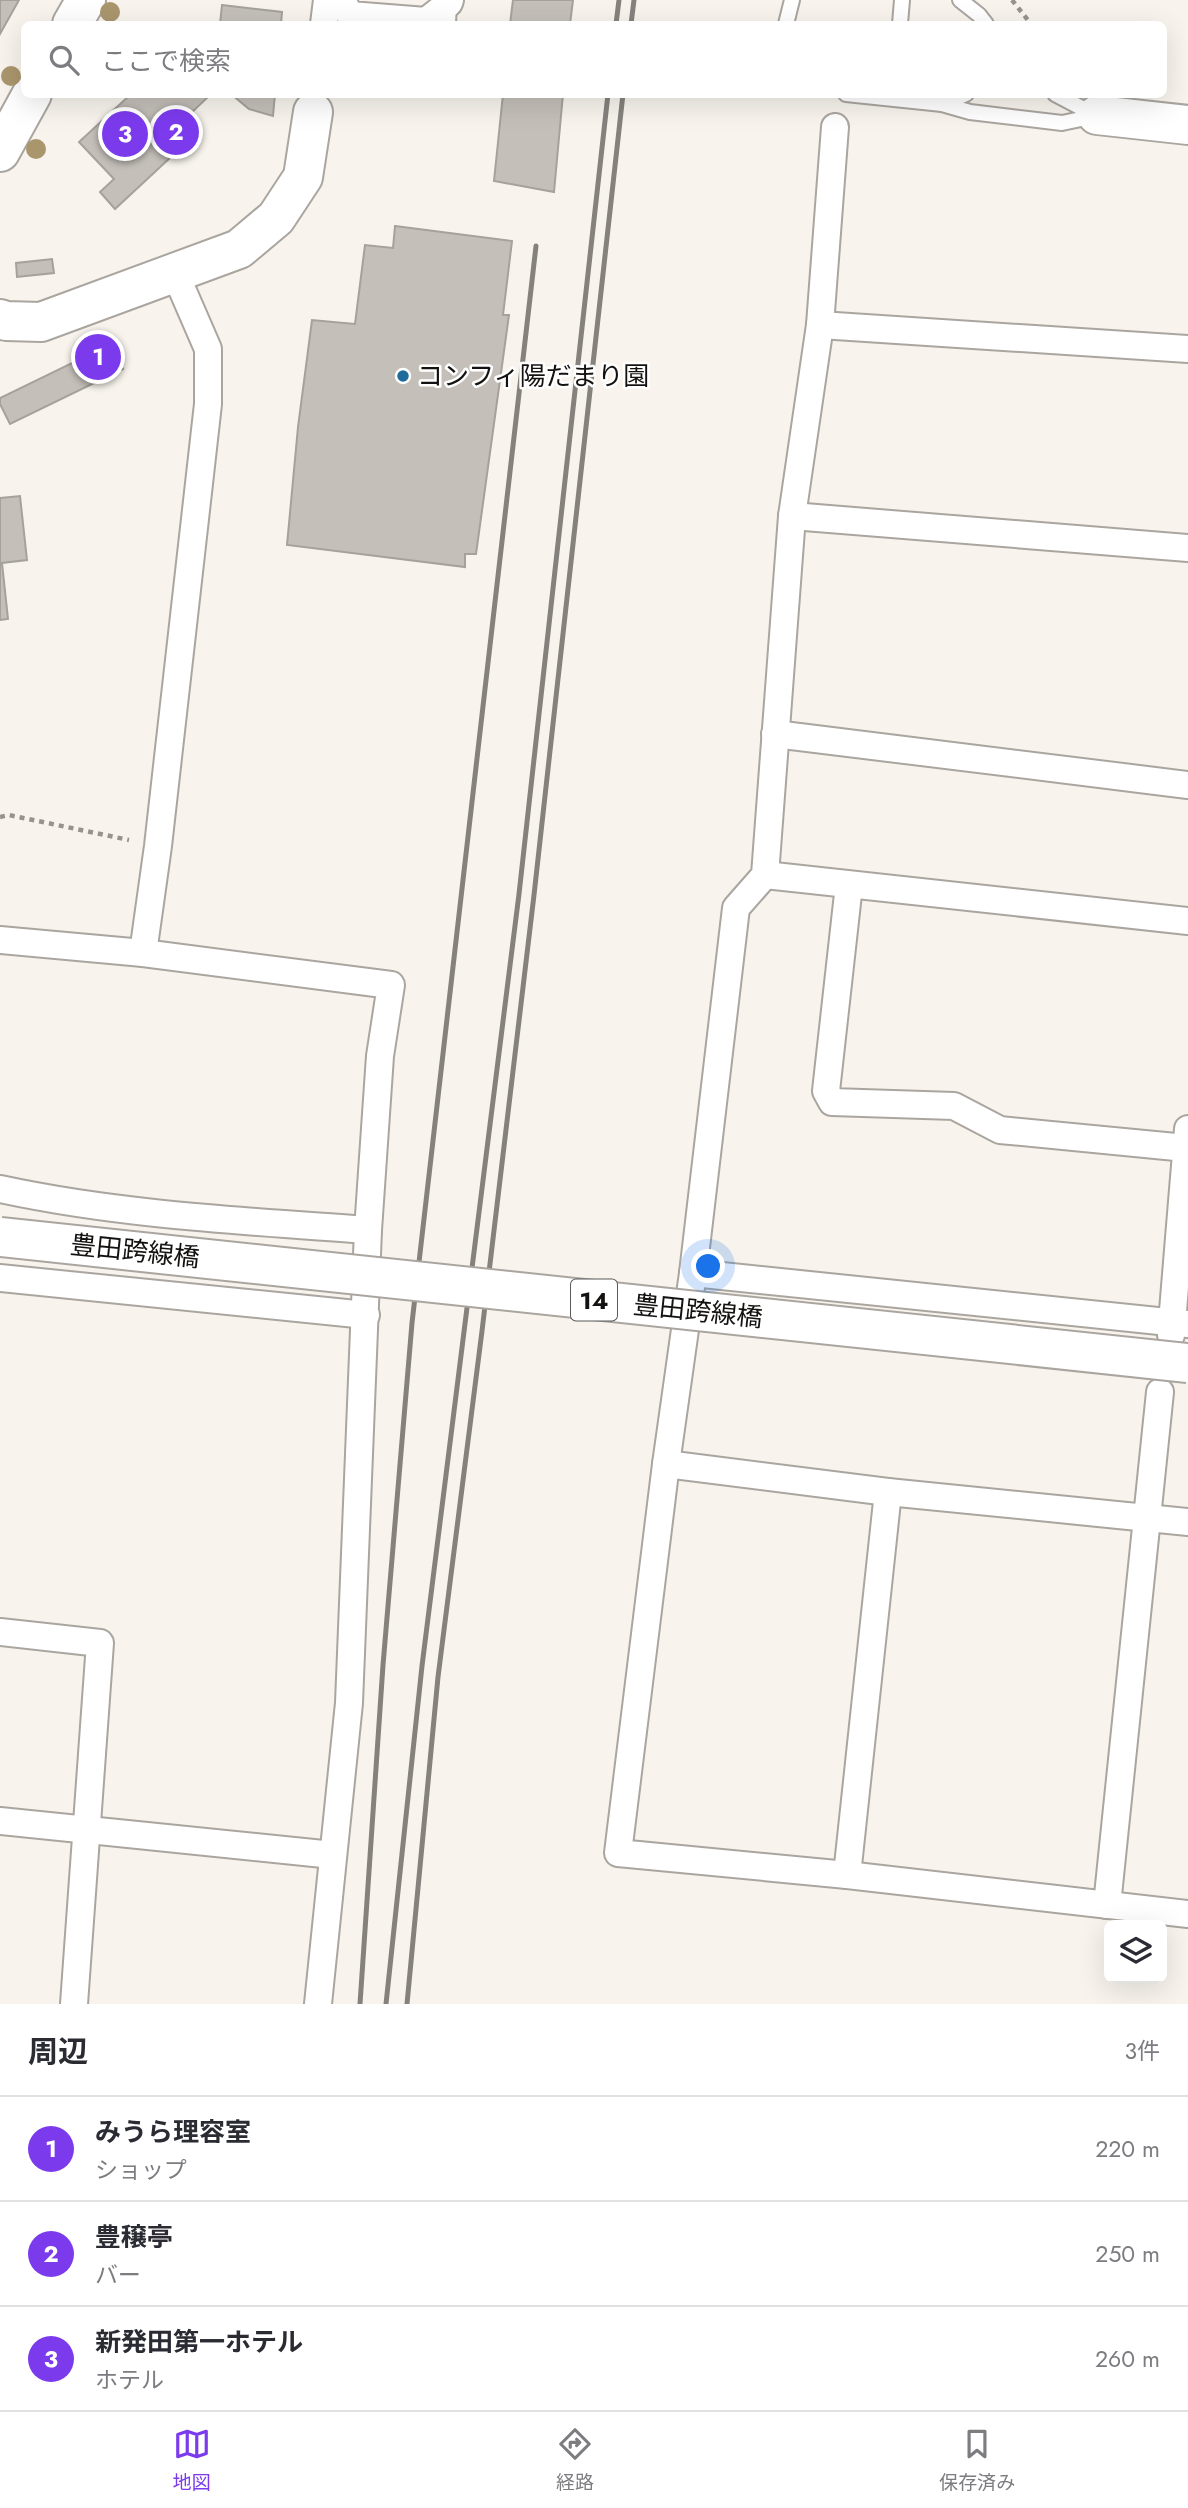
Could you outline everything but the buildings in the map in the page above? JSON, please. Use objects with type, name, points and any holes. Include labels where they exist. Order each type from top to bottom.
[{"type":"main road","points":[[74,21],[86,0]]},
{"type":"main road","points":[[0,152],[31,98]]},
{"type":"main road","points":[[0,319],[41,322],[239,249],[276,218],[303,177],[318,106]]},
{"type":"main road","points":[[1097,116],[1188,125]]},
{"type":"main road","name":"豊田跨線橋","points":[[0,1237],[1180,1336]]},
{"type":"street","points":[[324,21],[327,0]]},
{"type":"street","points":[[342,0],[350,15],[426,21],[449,9]]},
{"type":"street","points":[[835,127],[820,325],[792,516],[765,875],[736,908],[693,1273],[666,1464],[618,1853],[847,1875],[1188,1914]]},
{"type":"street","points":[[143,953],[158,846],[208,404],[208,349],[175,273]]},
{"type":"street","points":[[820,325],[1188,349]]},
{"type":"street","points":[[792,516],[1188,548]]},
{"type":"street","points":[[775,734],[1188,785]]},
{"type":"street","points":[[765,875],[1188,921]]},
{"type":"street","points":[[693,1273],[1180,1336],[1187,1138],[1000,1130],[954,1106],[832,1102],[827,1091],[849,885]]},
{"type":"street","points":[[0,940],[143,953],[391,985],[380,1056],[368,1230],[349,1703],[317,2004]]},
{"type":"street","points":[[0,1189],[55,1201],[242,1221],[368,1230]]},
{"type":"street","points":[[0,1278],[366,1315]]},
{"type":"street","points":[[1107,1905],[1160,1392]]},
{"type":"street","points":[[666,1464],[888,1492],[1188,1522]]},
{"type":"street","points":[[847,1875],[888,1492]]},
{"type":"street","points":[[0,1632],[100,1643],[74,2004]]},
{"type":"street","points":[[0,1821],[333,1855]]},
{"type":"lane","points":[[900,21],[902,0]]},
{"type":"lane","points":[[960,0],[984,21]]},
{"type":"lane","points":[[787,21],[791,1]]},
{"type":"lane","points":[[898,98],[942,104],[970,112],[1062,123],[1097,116]]},
{"type":"lane","points":[[942,104],[956,98]]},
{"type":"lane","points":[[1063,98],[1097,116]]},
{"type":"path","points":[[1012,0],[1029,21]]},
{"type":"path","points":[[0,817],[9,815],[158,846]]},
{"type":"railway","points":[[616,21],[619,0]]},
{"type":"railway","points":[[631,21],[634,0]]},
{"type":"railway","points":[[386,2004],[422,1666],[519,894],[608,98]]},
{"type":"railway","points":[[407,2004],[438,1677],[534,895],[623,98]]},
{"type":"railway","points":[[360,2004],[383,1665],[412,1323],[536,246]]},
{"type":"place","name":"豊穣亭","points":[[176,132]]},
{"type":"place","name":"新発田第一ホテル","points":[[125,134]]},
{"type":"place","name":"みうら理容室","points":[[98,357]]},
{"type":"place","name":"コンフィ陽だまり園","points":[[403,376]]}]
